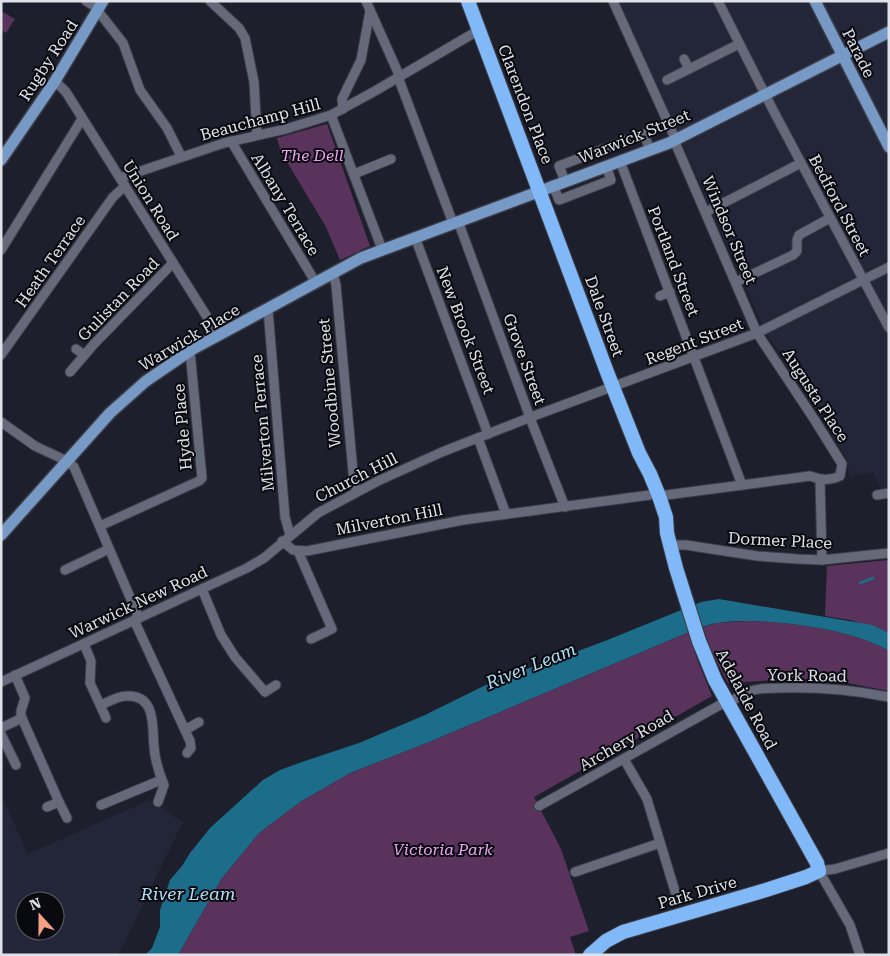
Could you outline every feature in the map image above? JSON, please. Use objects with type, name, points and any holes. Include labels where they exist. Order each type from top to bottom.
[{"type":"highway","name":"Clarendon Place","points":[[471,2],[479,30],[540,191]]},
{"type":"highway","name":"Dale Street","points":[[540,191],[639,453],[650,474],[654,495]]},
{"type":"highway","name":"Adelaide Road","points":[[654,495],[659,520],[669,539],[699,641],[713,676],[731,701],[817,863],[819,871]]},
{"type":"highway","name":"Park Drive","points":[[590,955],[606,941],[623,932],[796,880],[819,871]]},
{"type":"main road","name":"Parade","points":[[815,1],[889,147]]},
{"type":"main road","name":"Rugby Road","points":[[2,158],[55,81],[100,7]]},
{"type":"main road","name":"Warwick Street","points":[[382,249],[675,140],[889,32]]},
{"type":"main road","name":"Warwick Place","points":[[1,535],[110,413],[135,390],[165,367],[190,351],[333,273],[382,249]]},
{"type":"street","points":[[86,1],[100,7],[123,43],[140,90],[167,128],[181,156]]},
{"type":"street","points":[[210,1],[244,35],[254,82],[257,135]]},
{"type":"street","name":"Grove Street","points":[[366,1],[399,77],[565,507]]},
{"type":"street","name":"Windsor Street","points":[[613,1],[675,140],[757,333]]},
{"type":"street","name":"Bedford Street","points":[[718,1],[801,163],[889,328]]},
{"type":"street","points":[[343,109],[342,97],[361,60],[370,11]]},
{"type":"street","name":"Beauchamp Hill","points":[[122,182],[181,156],[231,141],[297,126],[331,115],[479,30]]},
{"type":"street","points":[[667,80],[740,44]]},
{"type":"street","points":[[684,59],[689,69]]},
{"type":"street","name":"Union Road","points":[[55,81],[66,92],[219,336]]},
{"type":"street","points":[[331,115],[382,249]]},
{"type":"street","points":[[1,250],[82,119]]},
{"type":"street","points":[[565,181],[559,166],[640,135],[644,134],[650,150]]},
{"type":"street","name":"Albany Terrace","points":[[231,141],[316,283]]},
{"type":"street","points":[[354,174],[392,159]]},
{"type":"street","name":"Portland Street","points":[[620,161],[742,484]]},
{"type":"street","points":[[706,212],[801,163]]},
{"type":"street","points":[[553,186],[559,200],[611,180],[606,166]]},
{"type":"street","name":"Heath Terrace","points":[[1,355],[122,182]]},
{"type":"street","points":[[736,282],[793,255],[797,251],[799,235],[830,218]]},
{"type":"street","name":"New Brook Street","points":[[415,237],[488,434]]},
{"type":"street","name":"Gulistan Road","points":[[70,372],[84,355],[173,263]]},
{"type":"street","name":"Regent Street","points":[[448,450],[530,417],[757,333],[889,267]]},
{"type":"street","name":"Woodbine Street","points":[[333,273],[336,285],[354,480],[357,491]]},
{"type":"street","points":[[660,296],[670,292]]},
{"type":"street","name":"Milverton Terrace","points":[[268,309],[285,517],[290,535]]},
{"type":"street","name":"Augusta Place","points":[[757,333],[841,461],[840,476]]},
{"type":"street","name":"Gulistan Road","points":[[76,349],[84,355]]},
{"type":"street","name":"Hyde Place","points":[[100,526],[202,478],[190,351]]},
{"type":"street","points":[[1,422],[42,451],[67,461],[76,471],[191,745],[187,753]]},
{"type":"street","points":[[478,438],[506,514]]},
{"type":"street","name":"Church Hill","points":[[282,541],[318,513],[357,491],[448,450]]},
{"type":"street","name":"Milverton Hill","points":[[298,551],[506,514],[810,476],[820,480],[830,480],[840,476]]},
{"type":"street","points":[[820,480],[822,560]]},
{"type":"street","points":[[877,495],[889,493]]},
{"type":"street","name":"Dormer Place","points":[[669,539],[686,544],[757,556],[822,560],[889,553]]},
{"type":"street","points":[[282,541],[292,550],[298,551],[332,629],[311,638]]},
{"type":"street","name":"Warwick New Road","points":[[1,682],[247,568],[264,558],[282,541]]},
{"type":"street","points":[[65,570],[109,548]]},
{"type":"street","points":[[202,589],[222,635],[236,657],[265,692],[276,685]]},
{"type":"street","points":[[84,644],[91,661],[90,683],[106,718]]},
{"type":"street","points":[[15,675],[25,698],[21,711],[22,718],[67,818]]},
{"type":"street","name":"York Road","points":[[731,701],[754,690],[799,687],[839,689],[889,696]]},
{"type":"street","points":[[101,705],[124,696],[136,697],[144,702],[152,718],[154,748],[163,790],[158,802]]},
{"type":"street","name":"Archery Road","points":[[539,806],[731,701]]},
{"type":"street","points":[[1,728],[22,718]]},
{"type":"street","points":[[185,730],[199,722]]},
{"type":"street","points":[[1,734],[16,765]]},
{"type":"street","points":[[624,759],[647,799],[677,898]]},
{"type":"street","points":[[101,806],[161,780]]},
{"type":"street","points":[[47,807],[59,802]]},
{"type":"street","points":[[575,872],[660,843]]},
{"type":"street","points":[[860,955],[850,925],[819,871],[835,869],[889,853]]},
{"type":"shaded area","points":[[619,1],[889,1],[889,489],[882,490],[873,472],[850,476],[846,457],[765,331]]},
{"type":"shaded area","points":[[1,795],[28,854],[149,800],[183,822],[118,955],[1,955]]},
{"type":"green space","points":[[1,11],[15,19],[6,33],[1,30]]},
{"type":"green space","name":"The Dell","points":[[327,124],[370,246],[340,260],[326,227],[281,152],[277,138]]},
{"type":"green space","points":[[889,560],[889,633],[850,620],[825,616],[827,566]]},
{"type":"green space","points":[[762,621],[820,628],[859,637],[875,644],[889,651],[889,691],[832,680],[789,679],[728,683],[712,653],[703,627],[717,623]]},
{"type":"green space","name":"Victoria Park","points":[[689,632],[697,659],[712,696],[534,797],[561,849],[589,931],[570,937],[576,955],[178,955],[222,878],[259,833],[300,802],[350,773],[429,742]]},
{"type":"water","name":"River Leam","points":[[719,599],[872,625],[889,633],[889,651],[873,643],[830,630],[781,623],[736,621],[707,625],[689,632],[429,742],[350,773],[300,802],[259,833],[222,878],[178,955],[145,955],[152,948],[160,927],[160,910],[170,880],[210,828],[263,780],[280,770],[359,743],[425,715],[510,673],[538,666],[701,602]]},
{"type":"waterway","points":[[860,583],[873,578]]}]
